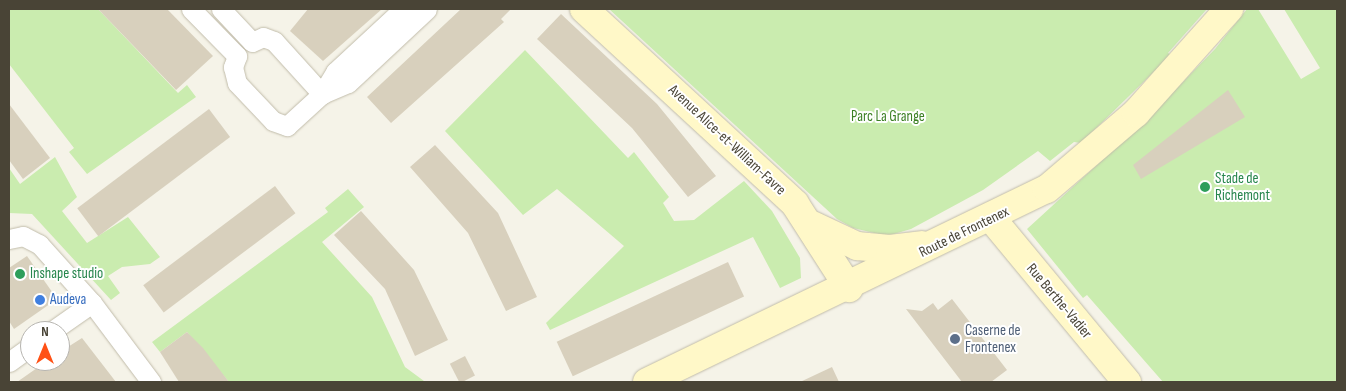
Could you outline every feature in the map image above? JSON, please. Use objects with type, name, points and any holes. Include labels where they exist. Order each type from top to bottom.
[{"type":"street","points":[[191,9],[237,56]]},
{"type":"street","points":[[221,9],[252,42]]},
{"type":"street","points":[[322,94],[274,41],[264,38],[252,42],[237,56],[232,67],[238,83],[273,121],[287,126],[322,94],[335,72],[403,9]]},
{"type":"street","points":[[322,94],[348,83],[427,9]]},
{"type":"street","name":"Avenue Alice-et-William-Favre","points":[[584,9],[776,186],[812,225],[849,288]]},
{"type":"street","name":"Route de Frontenex","points":[[647,382],[849,288],[992,219],[1047,189],[1108,141],[1229,9]]},
{"type":"street","name":"Rue Berthe-Vadier","points":[[992,219],[1126,382]]},
{"type":"street","points":[[812,225],[857,246],[936,246]]},
{"type":"street","points":[[9,238],[23,236],[39,244],[92,303],[152,382]]},
{"type":"street","points":[[66,321],[92,303]]},
{"type":"street","points":[[9,362],[20,354]]},
{"type":"green space","points":[[9,9],[98,9],[178,93],[187,85],[196,97],[87,174],[69,152],[74,148],[9,64]]},
{"type":"green space","name":"Parc La Grange","points":[[609,9],[1207,9],[1168,53],[1171,55],[1081,143],[1074,142],[1050,161],[1038,151],[983,190],[911,229],[887,236],[853,228],[837,219]]},
{"type":"green space","name":"Stade de Richemont","points":[[1247,9],[1258,9],[1301,79],[1320,68],[1284,9],[1337,9],[1337,382],[1163,382],[1087,295],[1083,298],[1027,229],[1146,120],[1215,49]]},
{"type":"green space","points":[[525,50],[628,158],[634,152],[669,197],[663,203],[674,221],[694,220],[744,181],[772,211],[800,258],[801,278],[780,288],[753,237],[550,330],[546,323],[624,246],[557,189],[523,215],[445,131]]},
{"type":"green space","points":[[55,157],[77,197],[62,211],[87,243],[128,217],[160,257],[150,264],[122,267],[108,276],[120,293],[111,300],[32,214],[9,213],[9,168],[20,184]]},
{"type":"green space","points":[[348,189],[364,207],[322,242],[372,297],[405,367],[424,381],[229,382],[187,332],[160,352],[152,342],[328,212],[325,208]]},
{"type":"building","points":[[98,9],[167,9],[213,56],[176,90]]},
{"type":"building","points":[[308,9],[382,9],[323,61],[290,31]]},
{"type":"building","points":[[461,9],[511,9],[501,19],[504,22],[391,123],[367,97]]},
{"type":"building","points":[[561,14],[657,104],[716,176],[688,197],[632,128],[537,39]]},
{"type":"building","points":[[1228,90],[1245,117],[1141,179],[1133,165]]},
{"type":"building","points":[[9,104],[50,158],[23,179],[9,160]]},
{"type":"building","points":[[209,109],[230,137],[98,236],[77,208]]},
{"type":"building","points":[[435,145],[498,213],[537,297],[506,311],[468,233],[410,167]]},
{"type":"building","points":[[275,186],[295,213],[164,312],[143,285]]},
{"type":"building","points":[[361,211],[414,270],[448,340],[415,356],[385,289],[334,235]]},
{"type":"building","points":[[27,256],[57,299],[25,321],[20,321],[20,325],[14,329],[9,321],[9,268]]},
{"type":"building","points":[[728,262],[744,296],[573,376],[557,342]]},
{"type":"building","points":[[952,299],[1007,370],[991,382],[962,382],[906,309],[922,311],[933,303],[938,310]]},
{"type":"building","points":[[187,332],[203,348],[229,382],[179,382],[160,352]]},
{"type":"building","points":[[82,338],[116,382],[17,382],[33,371],[70,371],[70,346]]},
{"type":"building","points":[[465,356],[475,376],[459,382],[450,364]]},
{"type":"building","points":[[832,367],[839,382],[800,382]]},
{"type":"place","name":"Stade de Richemont","points":[[1205,187]]},
{"type":"place","name":"Inshape studio","points":[[20,274]]},
{"type":"place","name":"Audeva","points":[[40,300]]},
{"type":"place","name":"Caserne de Frontenex","points":[[955,339]]}]
